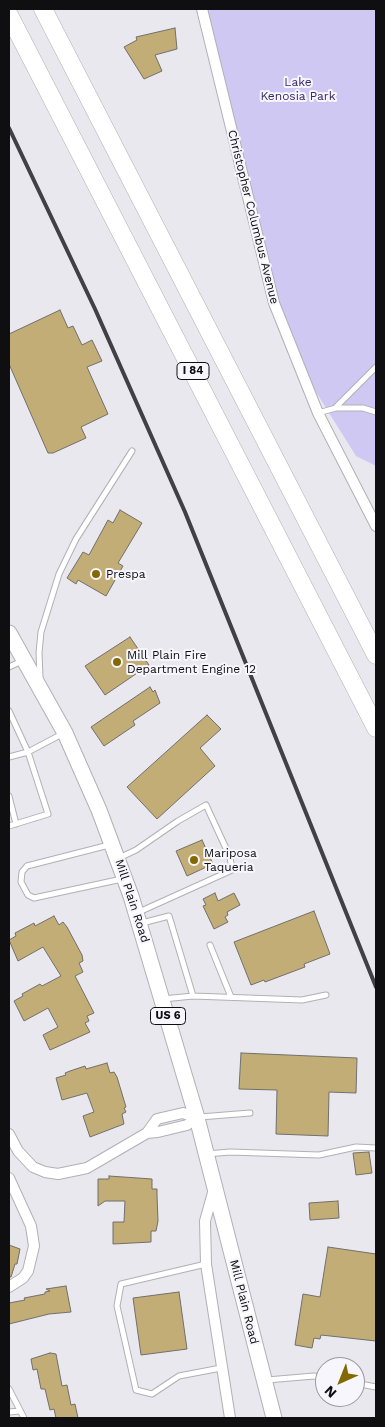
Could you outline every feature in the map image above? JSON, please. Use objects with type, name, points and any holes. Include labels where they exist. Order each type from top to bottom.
[{"type":"highway","name":"I 84","points":[[43,9],[376,655]]},
{"type":"highway","name":"I 84","points":[[9,15],[376,728]]},
{"type":"main road","name":"Mill Plain Road","points":[[9,633],[64,733],[118,859],[163,1000],[197,1118],[274,1418]]},
{"type":"street","name":"Christopher Columbus Avenue","points":[[202,9],[268,282],[288,343],[318,413],[376,526]]},
{"type":"street","points":[[10,1140],[23,1158],[33,1167],[44,1172],[58,1174],[87,1168],[147,1132],[158,1132],[187,1125],[197,1118]]},
{"type":"street","points":[[9,1178],[31,1226],[34,1246],[32,1264],[28,1271],[23,1278],[9,1287]]},
{"type":"street","points":[[215,1185],[205,1221],[206,1264],[230,1418]]},
{"type":"lane","points":[[336,408],[376,367]]},
{"type":"lane","points":[[318,413],[336,408],[363,408],[376,412]]},
{"type":"lane","points":[[43,692],[39,673],[38,653],[46,612],[53,589],[76,539],[132,451]]},
{"type":"lane","points":[[9,667],[25,660]]},
{"type":"lane","points":[[9,711],[28,752],[48,814],[9,826]]},
{"type":"lane","points":[[9,758],[28,752],[64,733]]},
{"type":"lane","points":[[9,796],[16,824]]},
{"type":"lane","points":[[118,859],[136,850],[178,821],[206,806],[230,857],[232,870],[169,899],[138,919]]},
{"type":"lane","points":[[112,844],[27,866],[22,872],[21,882],[28,895],[34,898],[124,878]]},
{"type":"lane","points":[[138,919],[169,916],[193,996]]},
{"type":"lane","points":[[210,944],[231,997]]},
{"type":"lane","points":[[163,1000],[193,996],[302,1000],[326,995]]},
{"type":"lane","points":[[197,1118],[250,1113]]},
{"type":"lane","points":[[206,1154],[230,1152],[319,1154],[356,1147],[376,1148]]},
{"type":"lane","points":[[206,1264],[121,1284],[117,1306],[136,1390],[152,1394],[179,1376],[221,1368]]},
{"type":"lane","points":[[264,1380],[315,1376]]},
{"type":"lane","points":[[9,1389],[24,1418]]},
{"type":"lane","points":[[9,1412],[20,1411]]},
{"type":"green space","name":"Lake Kenosia Park","points":[[202,9],[376,9],[376,466],[356,456],[311,384],[266,289],[236,175]]},
{"type":"building","points":[[175,28],[177,49],[155,55],[162,71],[144,79],[124,47],[137,40],[136,37]]},
{"type":"building","points":[[60,310],[68,328],[73,326],[82,345],[92,340],[102,361],[87,367],[108,414],[81,427],[86,438],[53,453],[48,453],[9,364],[9,334]]},
{"type":"building","points":[[120,510],[142,523],[118,563],[123,566],[106,596],[78,580],[76,584],[67,578],[83,552],[89,555],[108,520],[113,523]]},
{"type":"building","points":[[130,637],[149,665],[105,695],[85,666]]},
{"type":"building","points":[[150,687],[153,692],[155,690],[160,703],[133,721],[135,725],[104,746],[91,727]]},
{"type":"building","points":[[207,715],[221,729],[200,748],[215,766],[157,819],[127,787]]},
{"type":"building","points":[[202,840],[213,864],[187,876],[176,851]]},
{"type":"building","points":[[215,893],[218,901],[234,893],[240,905],[227,912],[228,915],[225,917],[228,922],[214,929],[203,906],[206,905],[203,899]]},
{"type":"building","points":[[314,911],[330,954],[304,964],[305,967],[265,982],[264,980],[251,985],[234,942]]},
{"type":"building","points":[[54,916],[59,925],[63,922],[67,927],[82,955],[83,961],[79,963],[83,972],[75,976],[94,1013],[87,1016],[89,1021],[85,1023],[90,1032],[50,1050],[43,1035],[58,1027],[48,1008],[24,1021],[14,1001],[40,984],[42,986],[61,976],[43,947],[18,961],[9,940],[16,936],[15,933],[34,923],[35,926]]},
{"type":"building","points":[[241,1053],[357,1058],[356,1093],[329,1092],[328,1136],[276,1134],[277,1090],[239,1089]]},
{"type":"building","points":[[107,1063],[110,1073],[114,1072],[117,1077],[126,1107],[124,1108],[126,1112],[122,1114],[124,1124],[90,1137],[83,1116],[94,1112],[87,1093],[62,1100],[56,1078],[85,1066],[86,1069]]},
{"type":"building","points":[[369,1152],[372,1173],[356,1175],[353,1153]]},
{"type":"building","points":[[109,1176],[152,1179],[152,1189],[157,1189],[158,1221],[156,1231],[151,1231],[151,1242],[113,1244],[113,1222],[124,1222],[125,1201],[105,1201],[98,1206],[98,1179],[109,1179]]},
{"type":"building","points":[[338,1201],[339,1218],[310,1220],[309,1203]]},
{"type":"building","points":[[9,1245],[20,1249],[17,1264],[15,1264],[11,1277],[9,1277]]},
{"type":"building","points":[[328,1247],[376,1254],[376,1341],[321,1335],[320,1339],[314,1338],[312,1348],[295,1345],[303,1294],[320,1297]]},
{"type":"building","points":[[66,1286],[71,1312],[49,1314],[9,1324],[9,1303],[25,1300],[24,1298],[45,1294],[45,1292],[50,1291],[46,1289]]},
{"type":"building","points":[[179,1292],[187,1349],[141,1355],[133,1298]]},
{"type":"building","points":[[50,1353],[56,1354],[62,1386],[67,1385],[71,1405],[75,1404],[78,1418],[56,1418],[54,1409],[50,1410],[45,1389],[41,1389],[37,1369],[33,1370],[31,1359]]},
{"type":"railway","points":[[9,128],[95,309],[185,512],[376,987]]},
{"type":"place","name":"Prespa","points":[[96,574]]},
{"type":"place","name":"Mill Plain Fire Department Engine 12","points":[[117,662]]},
{"type":"place","name":"Mariposa Taqueria","points":[[194,860]]}]
